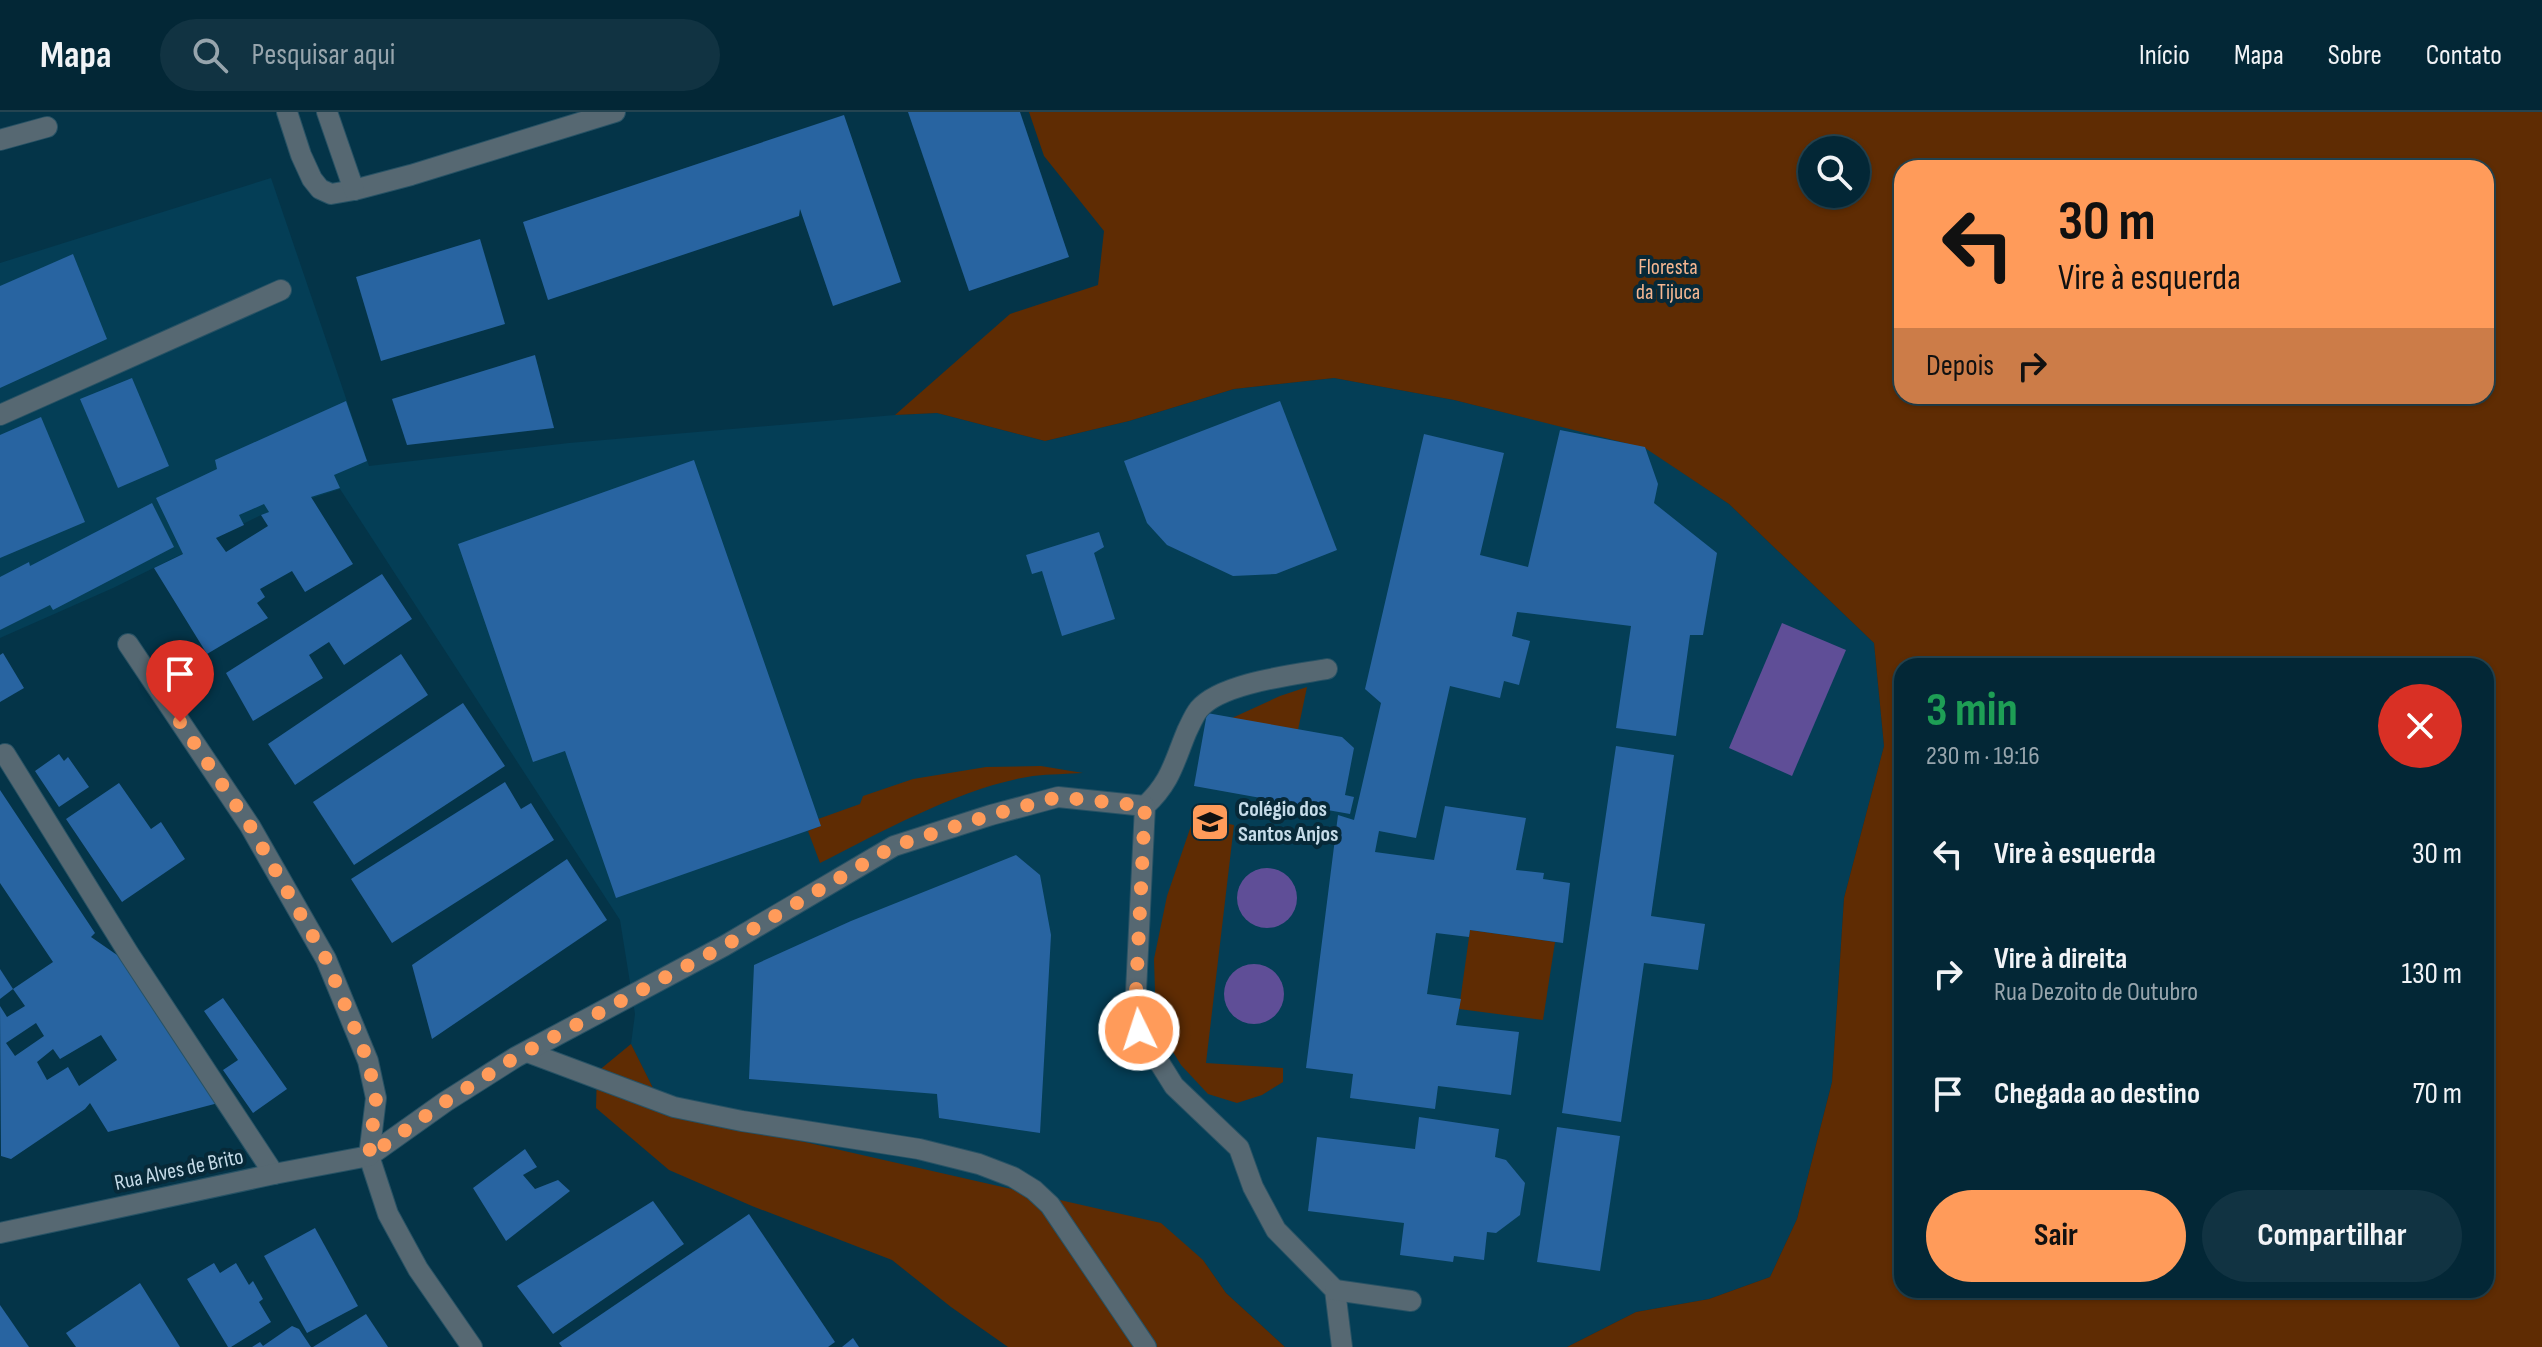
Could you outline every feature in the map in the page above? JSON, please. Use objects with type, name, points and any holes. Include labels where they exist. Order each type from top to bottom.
[{"type":"street","points":[[287,112],[312,179],[320,189],[331,194],[354,190],[615,112]]},
{"type":"street","points":[[327,112],[354,190]]},
{"type":"street","points":[[0,140],[47,127]]},
{"type":"street","points":[[0,415],[281,290]]},
{"type":"street","points":[[128,644],[250,826],[326,959],[368,1061],[376,1098],[369,1156],[388,1214],[418,1269],[472,1347]]},
{"type":"street","points":[[1327,669],[1269,680],[1215,696],[1198,710],[1171,775],[1145,806],[1135,1012],[1139,1030],[1174,1086],[1239,1148],[1253,1187],[1276,1230],[1335,1290],[1411,1301]]},
{"type":"street","points":[[5,754],[129,954],[274,1174]]},
{"type":"street","points":[[369,1156],[445,1102],[527,1052],[724,946],[894,846],[1058,797],[1145,806]]},
{"type":"street","points":[[527,1052],[674,1107],[919,1149],[979,1164],[1013,1177],[1050,1205],[1146,1347]]},
{"type":"street","name":"Rua Alves de Brito","points":[[0,1233],[369,1156]]},
{"type":"street","points":[[1335,1290],[1342,1347]]},
{"type":"shaded area","name":"Colégio dos Santos Anjos","points":[[271,178],[369,466],[569,443],[937,413],[1045,441],[1129,421],[1234,389],[1334,378],[1454,400],[1645,447],[1729,504],[1874,643],[1884,746],[1844,898],[1832,1082],[1797,1219],[1770,1277],[1709,1299],[1636,1312],[1567,1347],[1285,1347],[1226,1293],[1203,1260],[664,1110],[631,1044],[635,1014],[620,920],[340,489],[261,515],[113,588],[0,638],[0,263]]},
{"type":"shaded area","points":[[1782,623],[1846,650],[1792,776],[1729,748]]},
{"type":"shaded area","points":[[1267,868],[1278,870],[1288,877],[1295,887],[1295,909],[1288,919],[1278,926],[1267,928],[1256,926],[1246,919],[1239,909],[1237,898],[1239,887],[1246,877],[1256,870]]},
{"type":"shaded area","points":[[1254,964],[1265,966],[1275,973],[1282,983],[1282,1005],[1275,1015],[1265,1022],[1254,1024],[1243,1022],[1233,1015],[1226,1005],[1224,994],[1226,983],[1233,973],[1243,966]]},
{"type":"green space","name":"Floresta da Tijuca","points":[[1029,112],[2542,112],[2542,1347],[1567,1347],[1636,1312],[1709,1299],[1770,1277],[1797,1219],[1832,1082],[1844,898],[1884,746],[1874,643],[1729,504],[1645,448],[1454,400],[1334,378],[1234,389],[1129,421],[1045,441],[937,413],[895,415],[1010,314],[1098,285],[1104,231],[1044,156]]},
{"type":"green space","points":[[1307,687],[1298,730],[1232,718],[1280,696]]},
{"type":"green space","points":[[1041,766],[1083,773],[1033,776],[979,789],[924,811],[820,863],[808,831],[820,826],[818,819],[860,804],[863,796],[913,779],[986,767]]},
{"type":"green space","points":[[1194,817],[1234,825],[1206,1063],[1283,1068],[1283,1082],[1262,1095],[1237,1103],[1208,1094],[1181,1065],[1156,1024],[1154,959],[1167,896]]},
{"type":"green space","points":[[1470,930],[1555,942],[1543,1020],[1459,1009]]},
{"type":"green space","points":[[631,1044],[664,1110],[1161,1223],[1203,1260],[1226,1293],[1285,1347],[1008,1347],[892,1260],[669,1170],[596,1108],[597,1072]]},
{"type":"building","points":[[908,112],[1020,112],[1069,257],[969,291]]},
{"type":"building","points":[[844,115],[901,282],[833,306],[800,209],[799,216],[548,300],[523,222]]},
{"type":"building","points":[[480,239],[505,324],[381,361],[356,277]]},
{"type":"building","points":[[73,254],[107,339],[0,388],[0,286]]},
{"type":"building","points":[[535,355],[554,428],[407,445],[392,399]]},
{"type":"building","points":[[132,378],[169,466],[118,488],[80,399]]},
{"type":"building","points":[[346,401],[367,461],[334,475],[340,488],[311,497],[353,564],[305,592],[292,571],[260,589],[265,597],[257,603],[268,618],[207,654],[154,568],[183,554],[156,498],[217,469],[215,460]],"holes":[[[264,504],[269,512],[261,515],[268,526],[226,552],[216,538],[244,525],[239,515]]]},
{"type":"building","points":[[1280,401],[1337,550],[1276,574],[1233,576],[1167,545],[1147,523],[1124,461]]},
{"type":"building","points":[[41,417],[85,522],[0,558],[0,435]]},
{"type":"building","points":[[1560,430],[1645,447],[1658,484],[1654,503],[1717,553],[1703,635],[1690,635],[1676,736],[1616,728],[1631,626],[1517,612],[1512,636],[1530,641],[1519,685],[1504,681],[1500,698],[1450,686],[1416,838],[1379,831],[1375,852],[1434,860],[1445,806],[1526,818],[1516,870],[1544,873],[1543,879],[1570,883],[1563,943],[1470,930],[1469,937],[1436,933],[1427,994],[1461,999],[1456,1025],[1519,1032],[1511,1095],[1438,1086],[1435,1109],[1350,1098],[1353,1074],[1306,1068],[1338,815],[1354,820],[1381,703],[1365,689],[1424,434],[1504,453],[1480,555],[1528,567]]},
{"type":"building","points":[[694,460],[821,826],[616,898],[565,751],[533,762],[458,544]]},
{"type":"building","points":[[152,503],[174,547],[53,610],[50,605],[0,630],[0,577],[29,562],[30,566]]},
{"type":"building","points":[[1099,532],[1104,547],[1094,553],[1115,619],[1062,636],[1042,571],[1032,574],[1026,555]]},
{"type":"building","points":[[382,574],[412,619],[344,665],[329,642],[309,655],[323,678],[253,721],[226,673]]},
{"type":"building","points":[[3,653],[24,688],[0,702],[0,655]]},
{"type":"building","points":[[401,654],[428,695],[295,785],[268,744]]},
{"type":"building","points":[[463,703],[505,766],[354,865],[313,802]]},
{"type":"building","points":[[1207,713],[1342,737],[1354,748],[1345,795],[1354,797],[1350,814],[1194,786]]},
{"type":"building","points":[[1616,746],[1674,755],[1651,916],[1705,924],[1698,970],[1644,963],[1621,1122],[1562,1113]]},
{"type":"building","points":[[59,754],[64,761],[68,757],[89,787],[59,807],[35,771]]},
{"type":"building","points":[[505,782],[521,809],[531,803],[554,840],[392,943],[351,879]]},
{"type":"building","points":[[119,783],[151,829],[161,822],[185,859],[122,902],[66,819]]},
{"type":"building","points":[[0,790],[95,933],[91,937],[133,966],[222,1102],[108,1132],[90,1103],[11,1159],[1,1156],[0,1006],[7,1017],[25,1006],[13,989],[53,962],[0,883]],"holes":[[[36,1023],[44,1036],[15,1056],[6,1043]],[[101,1035],[117,1060],[79,1086],[68,1067],[47,1080],[37,1062],[53,1049],[60,1059]]]},
{"type":"building","points":[[1016,855],[1040,875],[1051,935],[1040,1133],[939,1118],[937,1094],[749,1079],[754,965],[851,921]]},
{"type":"building","points":[[567,859],[607,920],[432,1039],[412,965]]},
{"type":"building","points":[[0,969],[13,989],[0,999]]},
{"type":"building","points":[[223,998],[287,1089],[253,1113],[223,1070],[238,1060],[204,1011]]},
{"type":"building","points":[[1419,1117],[1499,1129],[1495,1157],[1506,1160],[1525,1183],[1520,1215],[1496,1233],[1487,1232],[1484,1260],[1454,1256],[1453,1262],[1400,1255],[1404,1223],[1308,1211],[1317,1137],[1415,1149]]},
{"type":"building","points":[[1557,1127],[1620,1136],[1600,1271],[1537,1262]]},
{"type":"building","points":[[525,1149],[537,1167],[523,1175],[535,1189],[558,1180],[570,1191],[506,1241],[473,1188]]},
{"type":"building","points":[[653,1201],[684,1244],[553,1334],[517,1286]]},
{"type":"building","points":[[749,1214],[835,1342],[828,1347],[562,1347],[559,1343]]},
{"type":"building","points":[[315,1228],[358,1306],[307,1333],[264,1256]]},
{"type":"building","points":[[214,1263],[220,1273],[236,1263],[249,1285],[253,1281],[263,1299],[259,1302],[271,1322],[231,1347],[228,1347],[187,1279]]},
{"type":"building","points":[[140,1283],[180,1347],[76,1347],[66,1333]]},
{"type":"building","points":[[0,1305],[29,1347],[0,1347]]},
{"type":"building","points":[[366,1314],[388,1347],[313,1347]]},
{"type":"building","points":[[292,1326],[299,1329],[311,1347],[252,1347],[260,1342],[263,1346]]},
{"type":"building","points":[[853,1338],[859,1347],[842,1347]]},
{"type":"place","name":"Colégio dos Santos Anjos","points":[[1210,822]]},
{"type":"route","points":[[180,722],[250,826],[326,959],[368,1061],[376,1098],[369,1156],[516,1057],[724,946],[894,846],[1058,797],[1145,806],[1135,1012],[1139,1030]]}]
